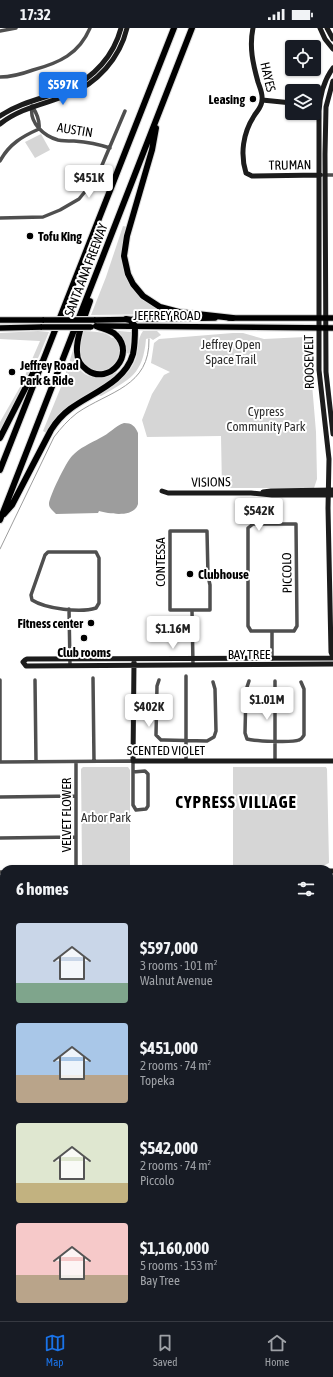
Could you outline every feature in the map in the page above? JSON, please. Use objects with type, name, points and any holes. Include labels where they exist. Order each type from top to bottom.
[{"type":"highway","name":"SANTA ANA FREEWAY","points":[[0,470],[46,357],[174,28]]},
{"type":"highway","name":"SANTA ANA FREEWAY","points":[[1,518],[192,28]]},
{"type":"highway","points":[[158,114],[152,150],[127,236],[124,256],[128,274],[140,293],[160,307],[179,312],[234,318]]},
{"type":"highway","points":[[94,327],[110,331],[116,335],[121,342],[123,351],[122,358],[117,367],[110,372],[100,374],[91,373],[84,368],[78,359],[77,352],[78,341],[100,264]]},
{"type":"highway","points":[[1,518],[12,505],[57,421],[70,409],[111,383],[122,374],[133,355],[134,347],[135,326],[130,320],[126,319]]},
{"type":"highway","points":[[0,438],[34,371],[46,357]]},
{"type":"main road","name":"JEFFREY ROAD","points":[[0,320],[330,318]]},
{"type":"main road","name":"JEFFREY ROAD","points":[[0,328],[135,326],[333,328]]},
{"type":"street","points":[[0,31],[16,28]]},
{"type":"street","points":[[0,77],[16,76],[62,60],[79,46],[90,28]]},
{"type":"street","points":[[84,84],[108,58],[121,28]]},
{"type":"street","points":[[0,124],[32,104],[67,89],[84,84],[102,73],[113,59],[122,42],[127,28]]},
{"type":"street","name":"HAYES","points":[[248,174],[245,169],[243,158],[244,142],[253,118],[260,108],[262,100],[252,54],[251,37],[253,28]]},
{"type":"street","points":[[320,28],[325,39],[333,49]]},
{"type":"street","points":[[328,28],[333,39]]},
{"type":"street","name":"ROOSEVELT","points":[[321,96],[328,75],[333,68]]},
{"type":"street","name":"ROOSEVELT","points":[[333,81],[326,107],[320,242],[319,370],[329,459],[331,493],[331,652],[333,658]]},
{"type":"street","points":[[262,100],[285,102]]},
{"type":"street","points":[[0,116],[11,109],[32,104]]},
{"type":"street","name":"AUSTIN","points":[[32,104],[40,125],[39,129],[49,136],[58,140],[98,144],[110,148]]},
{"type":"street","points":[[321,106],[326,107]]},
{"type":"street","points":[[0,218],[43,217],[60,210],[79,199],[97,177],[125,111]]},
{"type":"street","name":"ROOSEVELT","points":[[318,120],[323,175],[330,318],[326,328],[327,383],[333,434]]},
{"type":"street","points":[[0,161],[8,149],[16,141],[39,129]]},
{"type":"street","name":"TRUMAN","points":[[248,174],[252,176],[333,175]]},
{"type":"street","points":[[320,242],[326,242]]},
{"type":"street","name":"VISIONS","points":[[162,491],[168,494],[260,493],[272,495],[331,493]]},
{"type":"street","name":"PICCOLO","points":[[253,524],[296,524],[297,626],[294,631],[272,631],[251,631],[248,626],[248,528],[253,524]]},
{"type":"street","name":"CONTESSA","points":[[170,531],[207,531],[210,610],[192,610],[170,610],[170,531]]},
{"type":"street","points":[[48,552],[96,552],[99,558],[98,606],[94,609],[69,609],[47,606],[35,602],[31,598],[45,555],[48,552]]},
{"type":"street","points":[[69,609],[70,665]]},
{"type":"street","points":[[192,610],[193,665]]},
{"type":"street","points":[[272,631],[272,664]]},
{"type":"street","name":"BAY TREE","points":[[333,658],[27,659],[23,662],[26,666],[333,664]]},
{"type":"street","points":[[133,659],[134,665],[133,761],[133,772],[133,805],[136,810],[144,810],[148,806],[148,774],[145,771],[133,772]]},
{"type":"street","points":[[186,676],[186,761]]},
{"type":"street","points":[[93,678],[94,762]]},
{"type":"street","points":[[0,680],[0,761]]},
{"type":"street","points":[[35,680],[36,762]]},
{"type":"street","points":[[159,680],[157,686],[156,735],[161,740],[186,741],[207,740],[214,737],[216,731],[215,689],[213,682]]},
{"type":"street","points":[[248,681],[246,690],[246,737],[247,739],[253,740],[275,741],[300,740],[304,735],[304,689],[301,682]]},
{"type":"street","points":[[275,681],[275,761]]},
{"type":"street","name":"SCENTED VIOLET","points":[[0,761],[333,761]]},
{"type":"street","name":"VELVET FLOWER","points":[[76,762],[76,865]]},
{"type":"street","points":[[0,797],[76,796]]},
{"type":"street","points":[[0,838],[76,837]]},
{"type":"green space","points":[[41,134],[50,150],[35,158],[25,142]]},
{"type":"green space","points":[[123,226],[127,227],[123,242],[122,257],[141,297],[156,308],[169,312],[169,314],[91,315],[106,277]]},
{"type":"green space","points":[[38,331],[49,332],[16,403],[10,409],[0,433],[0,422],[20,387],[40,341],[0,339],[0,333]]},
{"type":"green space","points":[[84,331],[106,334],[112,338],[114,337],[118,343],[120,352],[119,355],[115,364],[109,369],[101,371],[93,370],[86,365],[82,357],[80,346]]},
{"type":"green space","points":[[143,331],[157,331],[161,335],[153,340],[150,338],[146,339],[142,361],[133,375],[101,396],[98,395],[115,384],[130,370],[136,358],[139,340]]},
{"type":"green space","points":[[117,332],[131,332],[130,354],[126,353],[124,342]]},
{"type":"green space","name":"Cypress Community Park","points":[[243,333],[264,339],[305,337],[313,344],[313,369],[305,369],[304,371],[311,372],[316,432],[317,479],[314,488],[222,488],[221,436],[147,437],[142,420],[152,394],[164,375],[170,372],[151,363],[154,343],[159,339]]},
{"type":"green space","points":[[73,350],[77,365],[85,374],[100,377],[116,372],[118,375],[111,381],[73,404],[46,433],[43,431],[63,382]]},
{"type":"green space","name":"Arbor Park","points":[[83,767],[128,767],[130,770],[130,865],[82,865],[81,769]]},
{"type":"green space","points":[[233,767],[326,767],[329,863],[325,865],[233,865]]},
{"type":"shaded area","points":[[124,423],[133,425],[138,433],[138,504],[136,508],[127,513],[121,514],[99,511],[98,513],[56,514],[51,509],[49,504],[58,480],[69,459],[82,448]]},
{"type":"waterway","points":[[0,549],[54,437],[77,413],[89,405],[114,393],[135,378],[143,368],[148,355],[149,339]]},
{"type":"place","name":"Leasing","points":[[253,99]]},
{"type":"place","name":"Tofu King","points":[[30,236]]},
{"type":"place","name":"Jeffrey Road Park & Ride","points":[[12,372]]},
{"type":"place","name":"Clubhouse","points":[[190,574]]},
{"type":"place","name":"Fitness center","points":[[91,623]]},
{"type":"place","name":"Club rooms","points":[[84,638]]},
{"type":"district","name":"CYPRESS VILLAGE","points":[[236,802]]},
{"type":"park label","name":"Jeffrey Open Space Trail","points":[[231,352]]}]
